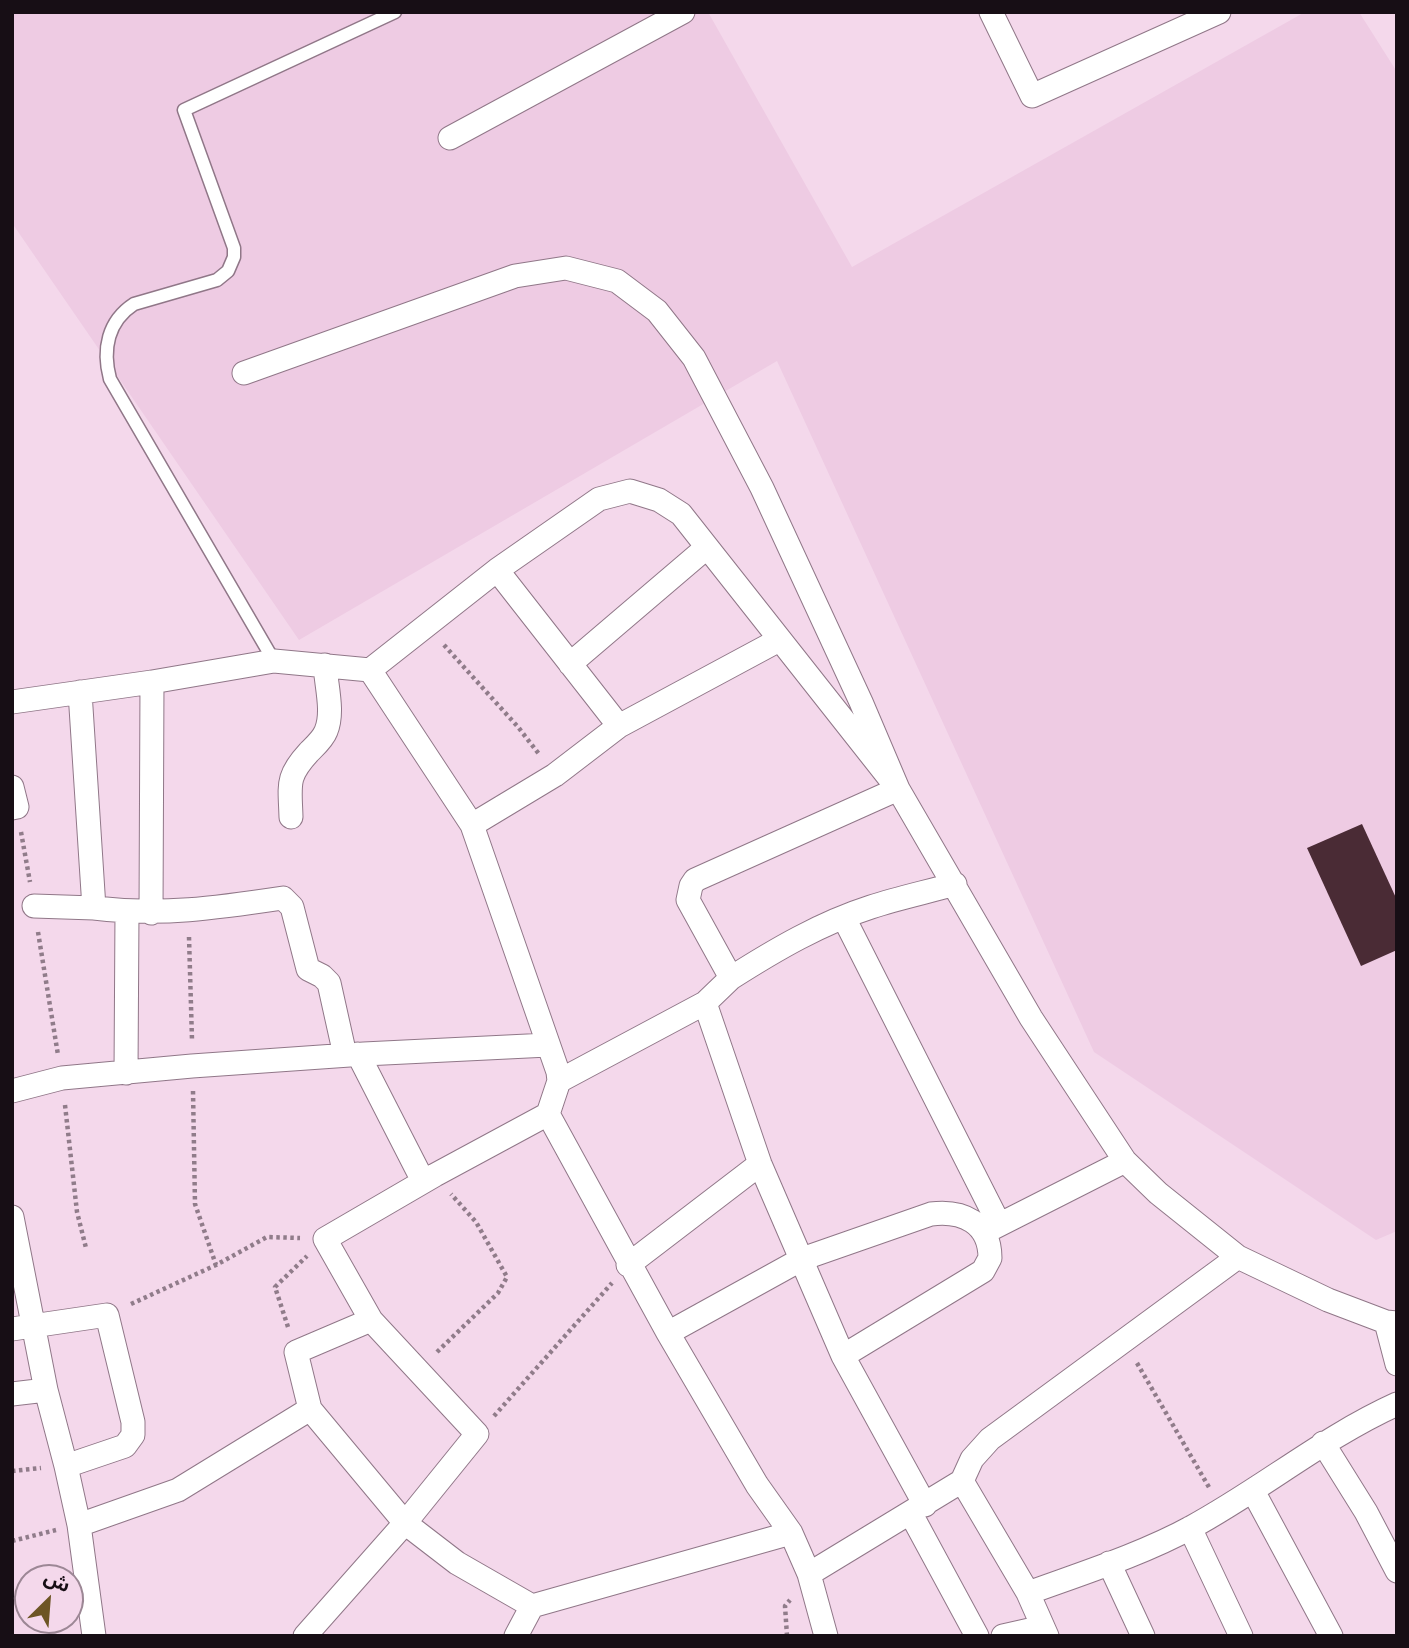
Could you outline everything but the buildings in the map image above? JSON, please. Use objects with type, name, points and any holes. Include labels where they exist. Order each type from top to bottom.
[{"type":"street","points":[[450,138],[683,12]]},
{"type":"street","points":[[991,12],[1032,96],[1219,12]]},
{"type":"street","points":[[244,373],[515,276],[566,268],[617,281],[657,311],[694,358],[762,488],[861,702],[898,789]]},
{"type":"street","points":[[12,702],[274,661],[370,670],[497,570],[599,499],[629,491],[659,500],[681,514],[898,789],[1031,1018],[1125,1161],[1158,1193],[1238,1257],[1328,1300],[1391,1322],[1397,1364]]},
{"type":"street","points":[[570,664],[706,548]]},
{"type":"street","points":[[497,570],[620,726]]},
{"type":"street","points":[[472,825],[555,775],[620,726],[779,640]]},
{"type":"street","points":[[290,817],[292,772],[327,729],[329,712],[325,665]]},
{"type":"street","points":[[305,1636],[405,1523],[477,1434],[371,1320],[325,1239],[429,1178],[548,1114],[559,1081],[472,825],[370,670]]},
{"type":"street","points":[[152,682],[152,913]]},
{"type":"street","points":[[80,692],[94,908]]},
{"type":"street","points":[[731,978],[689,904],[688,896],[695,880],[898,789]]},
{"type":"street","points":[[559,1081],[705,1003],[731,978],[792,940],[869,907],[955,884]]},
{"type":"street","points":[[34,906],[152,913],[188,912],[282,898],[286,900],[292,907],[308,969],[329,983],[351,1055],[429,1178]]},
{"type":"street","points":[[126,1073],[127,912]]},
{"type":"street","points":[[843,1356],[982,1270],[990,1258],[992,1228],[845,918]]},
{"type":"street","points":[[705,1003],[760,1164],[843,1356],[977,1636]]},
{"type":"street","points":[[12,1091],[62,1078],[192,1066],[548,1045]]},
{"type":"street","points":[[548,1114],[628,1265],[757,1485],[791,1533],[809,1574],[827,1636]]},
{"type":"street","points":[[668,1333],[802,1259],[932,1214],[966,1217],[992,1228],[1125,1161]]},
{"type":"street","points":[[628,1265],[760,1164]]},
{"type":"street","points":[[12,1217],[22,1327],[46,1390],[66,1466],[79,1525],[94,1636]]},
{"type":"street","points":[[809,1574],[962,1481],[972,1459],[990,1439],[1238,1257]]},
{"type":"street","points":[[22,1327],[107,1315],[133,1422],[133,1436],[125,1446],[66,1466]]},
{"type":"street","points":[[371,1320],[296,1352],[310,1409],[405,1523],[457,1563],[532,1606],[791,1533]]},
{"type":"street","points":[[12,1394],[46,1390]]},
{"type":"street","points":[[1028,1592],[1109,1563],[1190,1528],[1253,1491],[1356,1422],[1397,1404]]},
{"type":"street","points":[[79,1525],[178,1490],[310,1409]]},
{"type":"street","points":[[1323,1443],[1366,1512],[1397,1571]]},
{"type":"street","points":[[962,1481],[1028,1592],[1045,1631],[1003,1636]]},
{"type":"street","points":[[1253,1491],[1331,1636]]},
{"type":"street","points":[[1190,1528],[1241,1636]]},
{"type":"street","points":[[1109,1563],[1143,1636]]},
{"type":"street","points":[[516,1636],[532,1606]]},
{"type":"lane","points":[[274,661],[110,379],[105,350],[114,325],[134,304],[217,280],[228,271],[234,257],[234,248],[184,110],[396,12]]},
{"type":"path","points":[[428,625],[518,727],[555,775]]},
{"type":"path","points":[[14,801],[62,1078],[77,1212],[86,1248]]},
{"type":"path","points":[[188,912],[195,1204],[216,1265]]},
{"type":"path","points":[[418,1371],[498,1293],[507,1277],[476,1222],[429,1178]]},
{"type":"path","points":[[107,1315],[216,1265],[267,1237],[325,1239]]},
{"type":"path","points":[[296,1352],[275,1287],[325,1239]]},
{"type":"path","points":[[477,1434],[628,1265]]},
{"type":"path","points":[[1124,1341],[1222,1508]]},
{"type":"path","points":[[12,1541],[79,1525]]},
{"type":"shaded area","points":[[12,12],[708,12],[852,267],[1305,12],[1359,12],[1397,72],[1397,1231],[1376,1240],[1094,1052],[777,361],[299,640],[12,223]]}]
